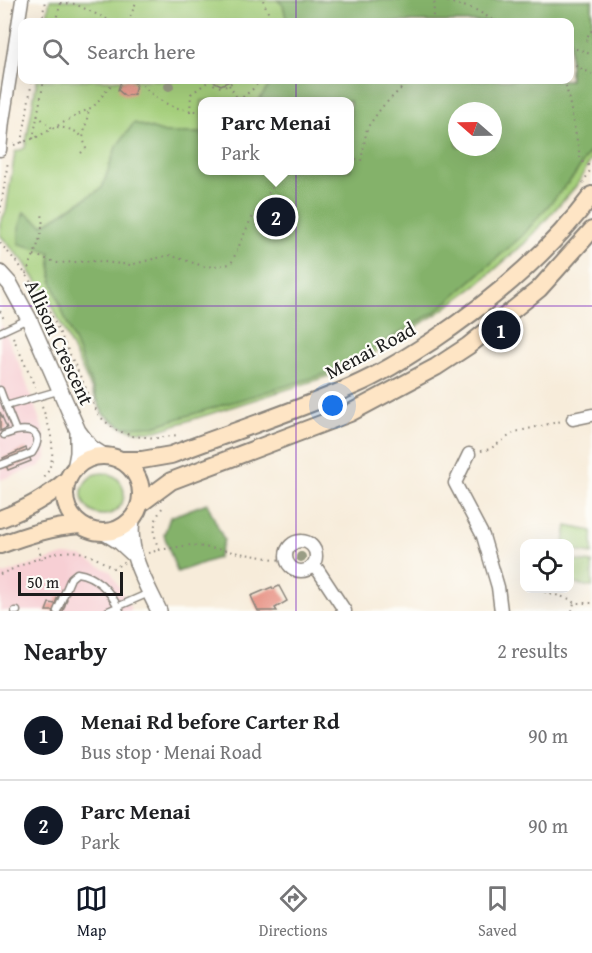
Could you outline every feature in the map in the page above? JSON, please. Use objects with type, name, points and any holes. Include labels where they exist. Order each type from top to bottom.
[{"type":"main road","name":"Menai Road","points":[[121,460],[142,460],[171,455],[355,385],[401,361],[484,305],[515,280],[566,228],[586,191]]},
{"type":"main road","points":[[140,504],[171,481],[350,413],[436,367],[468,346],[539,289],[592,230]]},
{"type":"main road","points":[[0,519],[42,500],[83,462],[104,456],[121,460],[131,468],[138,479],[141,491],[140,504],[132,520],[114,531],[104,532],[92,531],[80,525],[66,504],[65,492],[72,474]]},
{"type":"main road","points":[[0,545],[33,532],[58,526],[80,525]]},
{"type":"street","points":[[19,18],[22,0]]},
{"type":"street","points":[[6,152],[3,121],[18,25]]},
{"type":"street","name":"Allison Crescent","points":[[0,273],[10,284],[29,319],[78,431],[90,447],[104,456]]},
{"type":"street","points":[[573,419],[592,415]]},
{"type":"street","name":"Allison Crescent","points":[[72,474],[78,453],[78,431]]},
{"type":"street","points":[[469,454],[455,483],[483,536],[498,587],[501,611]]},
{"type":"street","points":[[132,520],[130,536],[133,554],[159,611]]},
{"type":"street","points":[[104,532],[133,554]]},
{"type":"street","points":[[302,541],[314,549],[316,560],[314,564],[301,572],[292,569],[286,561],[286,551],[292,543],[302,541]]},
{"type":"street","points":[[314,564],[345,611]]},
{"type":"lane","points":[[0,332],[29,319]]},
{"type":"lane","points":[[0,390],[16,431]]},
{"type":"lane","points":[[6,406],[61,390]]},
{"type":"lane","points":[[0,465],[32,453],[38,442],[33,431],[27,429],[4,435]]},
{"type":"lane","points":[[57,611],[71,578],[77,573],[88,574],[99,581],[119,609]]},
{"type":"lane","points":[[108,611],[119,609],[150,593]]},
{"type":"path","points":[[43,18],[45,0]]},
{"type":"path","points":[[130,18],[137,0]]},
{"type":"path","points":[[263,0],[270,18]]},
{"type":"path","points":[[433,18],[435,0]]},
{"type":"path","points":[[441,0],[474,9],[490,18]]},
{"type":"path","points":[[56,18],[61,2],[75,4],[105,18]]},
{"type":"path","points":[[592,31],[586,40],[592,43]]},
{"type":"path","points":[[574,49],[592,55]]},
{"type":"path","points":[[574,65],[592,74]]},
{"type":"path","points":[[21,143],[31,84]]},
{"type":"path","points":[[33,139],[43,84]]},
{"type":"path","points":[[0,213],[6,152],[90,108],[112,84]]},
{"type":"path","points":[[143,84],[158,99],[174,107],[190,112],[198,111]]},
{"type":"path","points":[[190,112],[191,94],[204,84]]},
{"type":"path","points":[[214,84],[217,86],[229,85],[236,97]]},
{"type":"path","points":[[244,97],[257,84]]},
{"type":"path","points":[[354,158],[361,160],[367,128],[382,107],[406,84]]},
{"type":"path","points":[[566,84],[581,161],[592,167],[586,191]]},
{"type":"path","points":[[83,138],[90,108]]},
{"type":"path","points":[[38,115],[53,129]]},
{"type":"path","points":[[57,127],[81,135],[86,148],[81,153]]},
{"type":"path","points":[[34,255],[58,263],[96,261],[130,265],[169,255],[206,267],[231,264],[250,221],[281,175]]},
{"type":"path","points":[[26,274],[42,229],[42,212]]},
{"type":"path","points":[[0,243],[26,274],[48,308],[99,416],[114,429],[132,436],[157,438],[178,435]]},
{"type":"path","points":[[0,311],[9,327],[48,422],[52,449],[51,468],[39,485]]},
{"type":"path","points":[[469,454],[490,449],[515,432],[573,419]]},
{"type":"path","points":[[36,541],[42,559]]},
{"type":"path","points":[[159,550],[191,544],[286,561]]},
{"type":"path","points":[[549,593],[570,598],[573,603],[572,611]]},
{"type":"path","points":[[573,603],[592,603]]},
{"type":"shaded area","points":[[0,321],[21,368],[44,432],[46,458],[40,466],[0,480]]},
{"type":"shaded area","points":[[64,555],[81,556],[111,572],[132,611],[0,611],[0,575]]},
{"type":"green space","points":[[50,0],[592,0],[592,158],[577,185],[525,243],[476,286],[438,313],[335,374],[156,431],[127,429],[103,414],[52,305],[24,262],[0,235],[0,223],[6,211],[15,152],[25,148],[36,84],[574,84],[574,18],[47,18]]},
{"type":"green space","points":[[277,0],[592,0],[592,148],[574,176],[522,236],[438,310],[335,371],[154,426],[123,427],[103,414],[52,281],[50,252],[19,244],[19,228],[24,212],[43,225],[102,188],[116,147],[134,123],[165,133],[198,133],[198,175],[354,175],[354,97],[261,97],[270,84],[574,84],[574,18],[286,18],[283,5]]},
{"type":"green space","points":[[103,473],[111,474],[118,479],[123,486],[123,502],[118,509],[111,514],[103,515],[95,514],[88,509],[83,502],[82,494],[83,486],[88,479],[95,474]]},
{"type":"green space","points":[[207,503],[224,540],[218,558],[177,572],[164,535],[170,517]]},
{"type":"green space","points":[[567,526],[592,531],[592,554],[574,551],[574,539],[565,539]]},
{"type":"green space","points":[[574,561],[592,563],[592,587],[574,584]]},
{"type":"building","points":[[120,84],[136,84],[134,94],[125,96],[118,90]]},
{"type":"building","points":[[0,412],[7,428],[0,431]]},
{"type":"building","points":[[26,448],[31,461],[8,470],[3,458]]},
{"type":"building","points":[[279,586],[287,601],[275,608],[277,611],[258,611],[251,596]]},
{"type":"building","points":[[58,596],[67,599],[63,611],[46,611],[49,603],[55,604]]},
{"type":"place","name":"Parc Menai","points":[[276,217]]},
{"type":"place","name":"Menai Rd before Carter Rd","points":[[501,330]]}]
